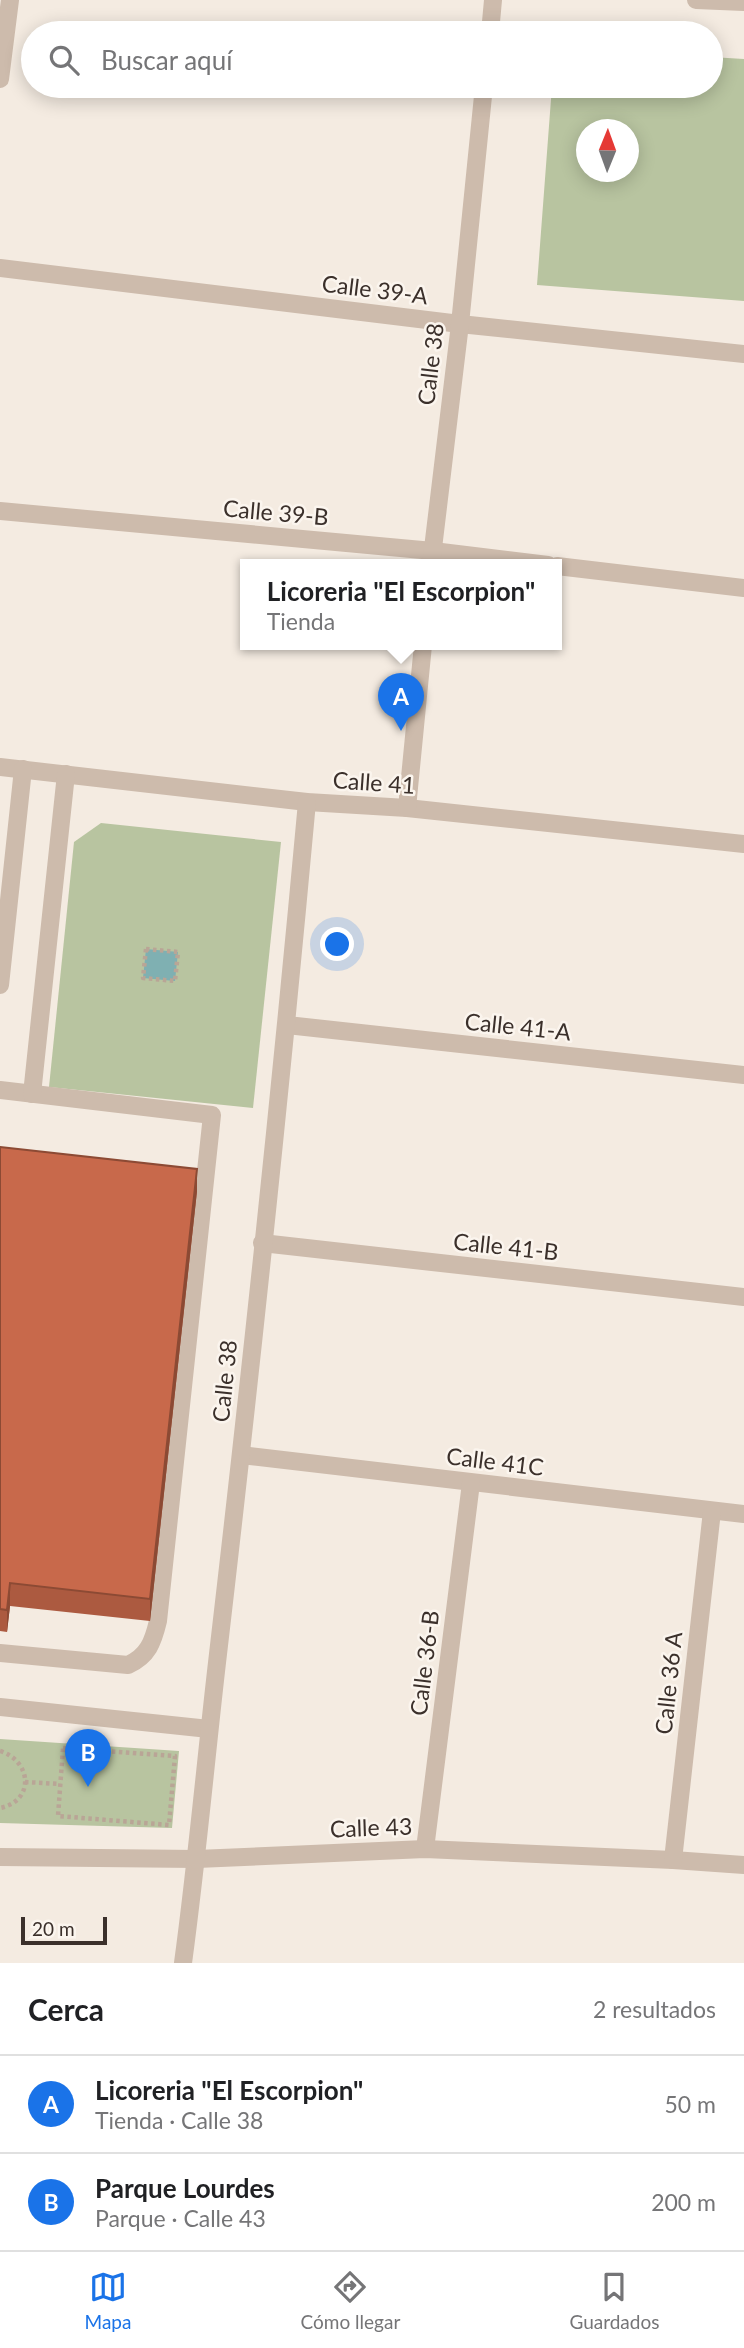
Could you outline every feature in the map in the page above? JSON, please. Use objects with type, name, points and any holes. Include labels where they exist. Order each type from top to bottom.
[{"type":"street","points":[[0,79],[10,0]]},
{"type":"street","points":[[491,21],[493,0]]},
{"type":"street","points":[[695,0],[744,2]]},
{"type":"street","name":"Calle 38","points":[[432,558],[460,324],[483,98]]},
{"type":"street","name":"Calle 39-A","points":[[0,268],[460,324],[744,355]]},
{"type":"street","name":"Calle 39-B","points":[[0,510],[432,558]]},
{"type":"street","points":[[562,567],[744,588]]},
{"type":"street","points":[[407,808],[423,650]]},
{"type":"street","name":"Calle 41","points":[[0,767],[307,802],[407,808],[744,844]]},
{"type":"street","points":[[0,985],[8,838],[23,769]]},
{"type":"street","points":[[32,1094],[66,774]]},
{"type":"street","name":"Calle 38","points":[[183,1963],[197,1859],[287,1025],[307,802]]},
{"type":"street","name":"Calle 41-A","points":[[287,1025],[744,1075]]},
{"type":"street","points":[[0,1090],[212,1115],[154,1638],[140,1660],[128,1665],[0,1653]]},
{"type":"street","name":"Calle 41-B","points":[[262,1243],[744,1297]]},
{"type":"street","name":"Calle 41C","points":[[241,1455],[744,1514]]},
{"type":"street","name":"Calle 36-B","points":[[425,1849],[471,1483]]},
{"type":"street","name":"Calle 36 A","points":[[673,1860],[712,1511]]},
{"type":"street","points":[[0,1707],[209,1729]]},
{"type":"street","name":"Calle 43","points":[[0,1857],[197,1859],[425,1849],[744,1865]]},
{"type":"path","points":[[146,949],[178,952],[175,981],[143,978],[146,949]]},
{"type":"path","points":[[63,1748],[175,1756],[169,1825],[58,1816],[60,1784],[63,1748]]},
{"type":"path","points":[[0,1751],[18,1760],[23,1768],[25,1782],[21,1796],[14,1803],[0,1808]]},
{"type":"path","points":[[25,1782],[60,1784]]},
{"type":"green space","points":[[723,58],[744,59],[744,301],[537,285],[551,98],[723,98]]},
{"type":"green space","points":[[101,823],[281,842],[253,1108],[49,1087],[74,842]]},
{"type":"green space","points":[[0,1739],[179,1751],[172,1828],[0,1823]]},
{"type":"water","points":[[146,949],[178,952],[175,981],[143,978]]},
{"type":"building","points":[[0,1147],[197,1169],[150,1599],[10,1583],[7,1610],[0,1609]]},
{"type":"place","name":"Licoreria \"El Escorpion\"","points":[[401,731]]},
{"type":"place","name":"Parque Lourdes","points":[[88,1787]]}]
